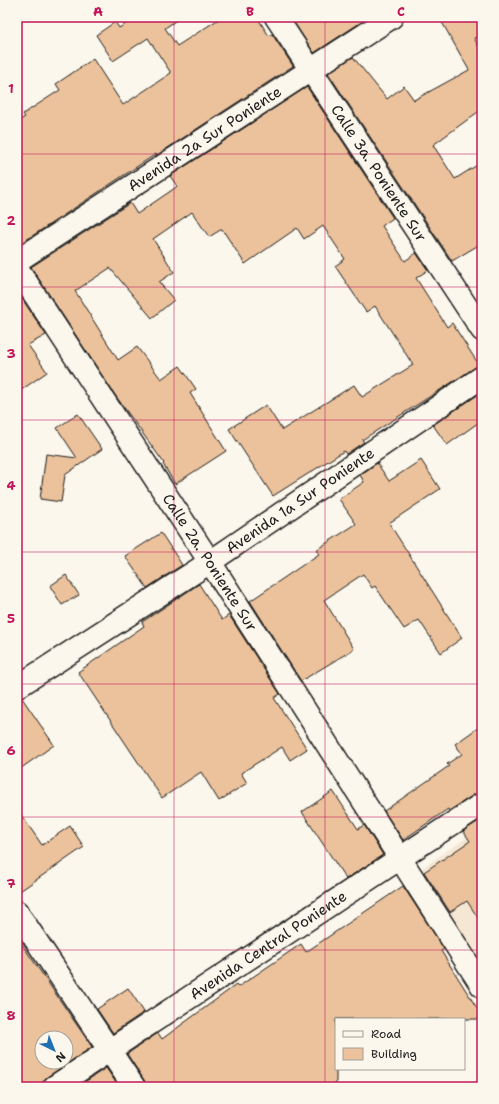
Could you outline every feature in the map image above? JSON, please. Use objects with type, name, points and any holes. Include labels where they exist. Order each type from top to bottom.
[{"type":"street","name":"Calle 3a. Poniente Sur","points":[[276,17],[482,330]]},
{"type":"street","name":"Avenida 2a Sur Poniente","points":[[17,261],[392,17]]},
{"type":"street","name":"Calle 2a. Poniente Sur","points":[[17,268],[210,562],[482,986]]},
{"type":"street","name":"Avenida 1a Sur Poniente","points":[[17,688],[210,562],[482,377]]},
{"type":"street","name":"Avenida Central Poniente","points":[[54,1087],[482,804]]},
{"type":"street","points":[[17,912],[134,1087]]},
{"type":"shaded area","points":[[482,827],[482,962],[419,870]]},
{"type":"building","points":[[134,17],[181,17],[165,28],[177,46],[222,17],[257,17],[269,36],[272,34],[293,66],[17,246],[17,122],[25,117],[23,114],[60,90],[56,84],[93,59],[123,105],[171,73],[148,38],[113,61],[96,35],[115,22],[119,28],[135,18]]},
{"type":"building","points":[[300,17],[369,17],[314,53],[293,21]]},
{"type":"building","points":[[439,17],[482,17],[482,34],[474,38],[482,53],[482,109],[433,145],[455,179],[482,162],[482,243],[452,261],[328,73],[353,57],[387,99],[404,86],[414,100],[469,70]]},
{"type":"building","points":[[307,87],[393,218],[382,226],[405,261],[416,253],[428,270],[416,278],[447,327],[452,323],[479,365],[362,440],[364,442],[346,454],[344,451],[273,496],[229,429],[266,405],[282,430],[354,385],[362,397],[413,365],[375,306],[366,312],[335,266],[345,259],[323,226],[304,239],[297,228],[245,264],[222,229],[209,237],[192,212],[153,239],[174,272],[159,282],[174,300],[152,318],[110,268],[75,291],[118,360],[137,347],[161,379],[180,366],[196,389],[190,393],[226,451],[175,484],[163,464],[164,463],[115,395],[31,267],[130,203],[137,214],[177,186],[170,176]]},
{"type":"building","points":[[17,291],[46,335],[28,345],[47,372],[17,393]]},
{"type":"building","points":[[482,392],[482,420],[447,445],[433,425]]},
{"type":"building","points":[[78,414],[102,449],[65,475],[61,502],[40,499],[46,454],[77,458],[57,428]]},
{"type":"building","points":[[421,460],[440,489],[389,523],[462,638],[441,653],[419,620],[404,629],[375,586],[372,588],[363,574],[324,600],[354,649],[301,681],[250,601],[319,554],[316,550],[356,524],[339,499],[364,482],[360,475],[377,463],[389,481]]},
{"type":"building","points":[[161,533],[182,565],[147,588],[125,556]]},
{"type":"building","points":[[66,575],[79,595],[62,605],[50,586]]},
{"type":"building","points":[[199,584],[222,620],[229,615],[280,694],[274,698],[307,749],[290,760],[282,747],[241,773],[247,783],[219,801],[201,772],[162,798],[78,672],[144,626],[142,622]]},
{"type":"building","points":[[22,698],[54,745],[17,771],[17,699]]},
{"type":"building","points":[[482,725],[482,792],[475,794],[449,811],[448,809],[403,840],[384,811],[449,766],[447,764],[462,754],[455,744]]},
{"type":"building","points":[[333,791],[358,829],[364,825],[383,855],[346,879],[302,812]]},
{"type":"building","points":[[17,809],[42,845],[70,826],[84,847],[17,893]]},
{"type":"building","points":[[482,819],[482,924],[467,901],[450,912],[424,872],[470,841],[463,831]]},
{"type":"building","points":[[403,886],[444,949],[441,951],[482,1016],[482,1019],[335,1018],[336,1087],[146,1087],[144,1080],[127,1054],[158,1033],[162,1039],[236,985],[238,987],[301,944],[306,952]]},
{"type":"building","points":[[17,937],[92,1047],[74,1059],[74,1030],[34,1030],[34,1070],[58,1070],[43,1081],[42,1087],[17,1087]]},
{"type":"building","points":[[128,988],[144,1012],[113,1033],[97,1009]]},
{"type":"building","points":[[106,1068],[119,1087],[77,1087]]}]
